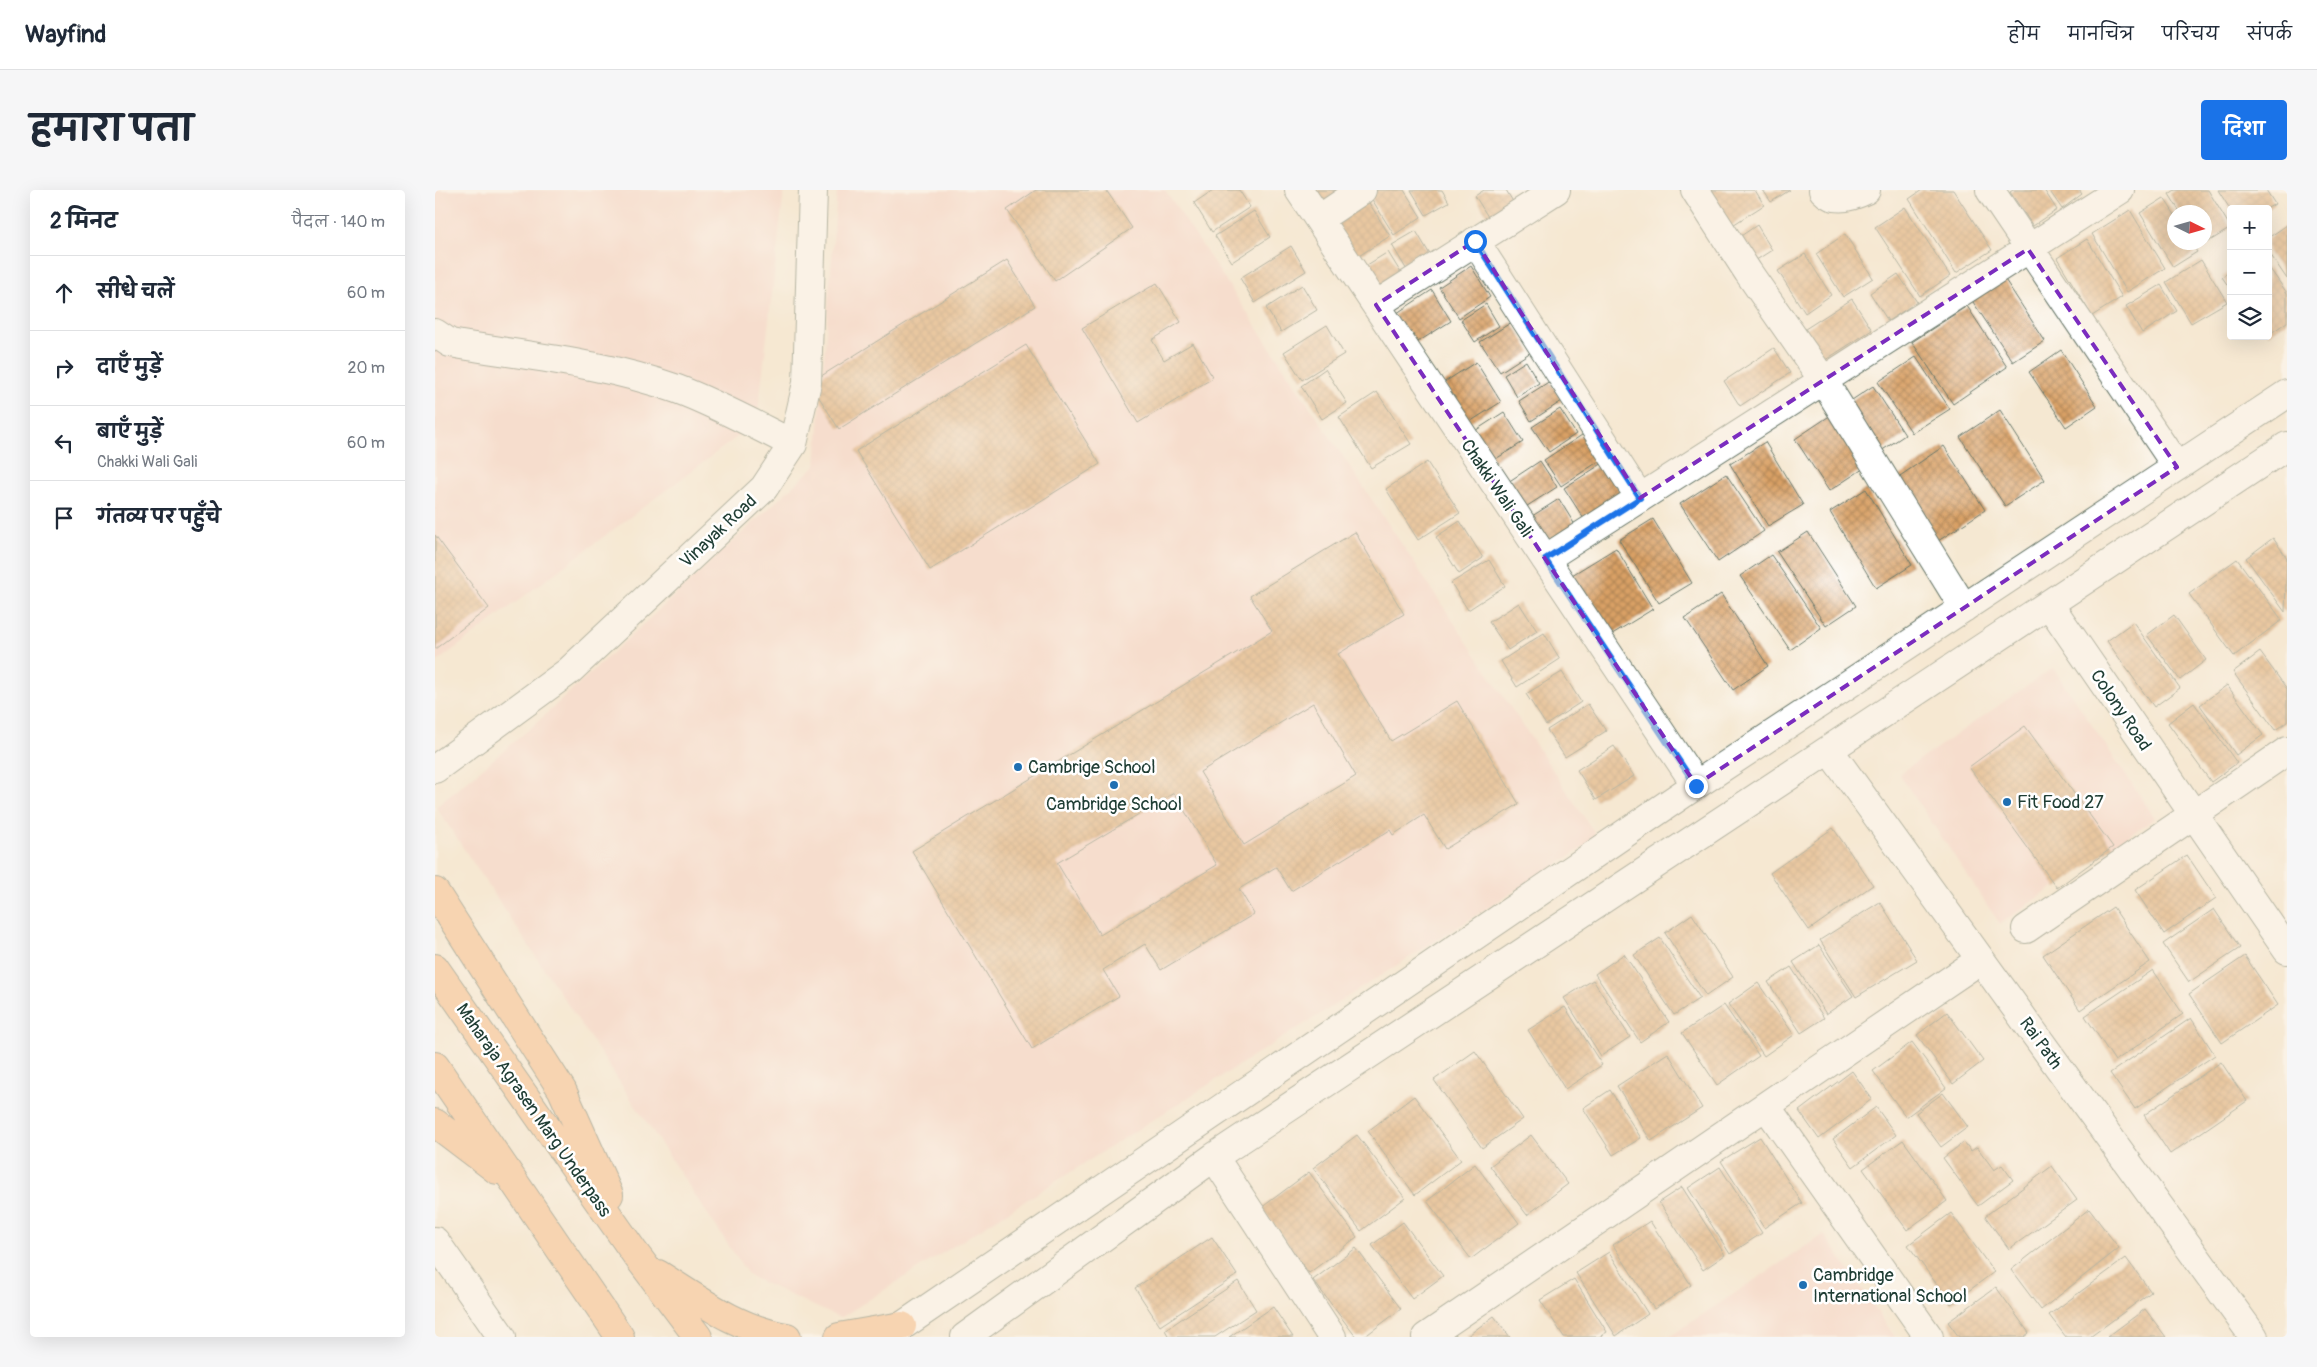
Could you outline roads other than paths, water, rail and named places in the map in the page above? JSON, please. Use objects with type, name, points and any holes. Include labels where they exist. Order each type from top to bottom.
[{"type":"main road","points":[[435,892],[562,1090],[639,1258],[698,1337]]},
{"type":"main road","name":"Maharaja Agrasen Marg Underpass","points":[[435,968],[639,1258]]},
{"type":"main road","points":[[435,1066],[620,1337]]},
{"type":"main road","points":[[435,1123],[514,1183]]},
{"type":"main road","points":[[639,1258],[711,1308],[741,1323],[772,1335],[787,1337]]},
{"type":"main road","points":[[839,1337],[898,1332]]},
{"type":"street","name":"Vinayak Road","points":[[435,770],[569,671],[764,488],[793,444],[807,383],[813,190]]},
{"type":"street","name":"Chakki Wali Gali","points":[[1299,190],[1696,786]]},
{"type":"street","points":[[1319,219],[1362,190]]},
{"type":"street","points":[[1376,305],[1556,190]]},
{"type":"street","points":[[1695,190],[1823,380],[1964,608]]},
{"type":"street","points":[[1823,190],[1839,198],[1853,196],[1866,190]]},
{"type":"street","points":[[1990,190],[2028,249],[2177,467]]},
{"type":"street","points":[[1545,559],[2120,190]]},
{"type":"street","points":[[1475,241],[1640,498]]},
{"type":"street","points":[[435,334],[450,344],[601,368],[677,389],[743,418],[793,444]]},
{"type":"street","points":[[898,1332],[1696,786],[2287,394]]},
{"type":"street","points":[[978,1333],[1214,1157],[2287,446]]},
{"type":"street","name":"Colony Road","points":[[2049,604],[2287,950]]},
{"type":"street","name":"Rai Path","points":[[1829,750],[2254,1337]]},
{"type":"street","points":[[2027,929],[2287,751]]},
{"type":"street","points":[[1426,1337],[1980,960]]},
{"type":"street","points":[[1765,1106],[1929,1337]]},
{"type":"street","points":[[1214,1157],[1332,1337]]},
{"type":"street","points":[[435,1241],[502,1337]]},
{"type":"place","name":"Cambrige School","points":[[1018,767]]},
{"type":"place","name":"Cambridge School","points":[[1114,785]]},
{"type":"place","name":"Fit Food 27","points":[[2007,802]]},
{"type":"place","name":"Cambridge International School","points":[[1803,1285]]}]
